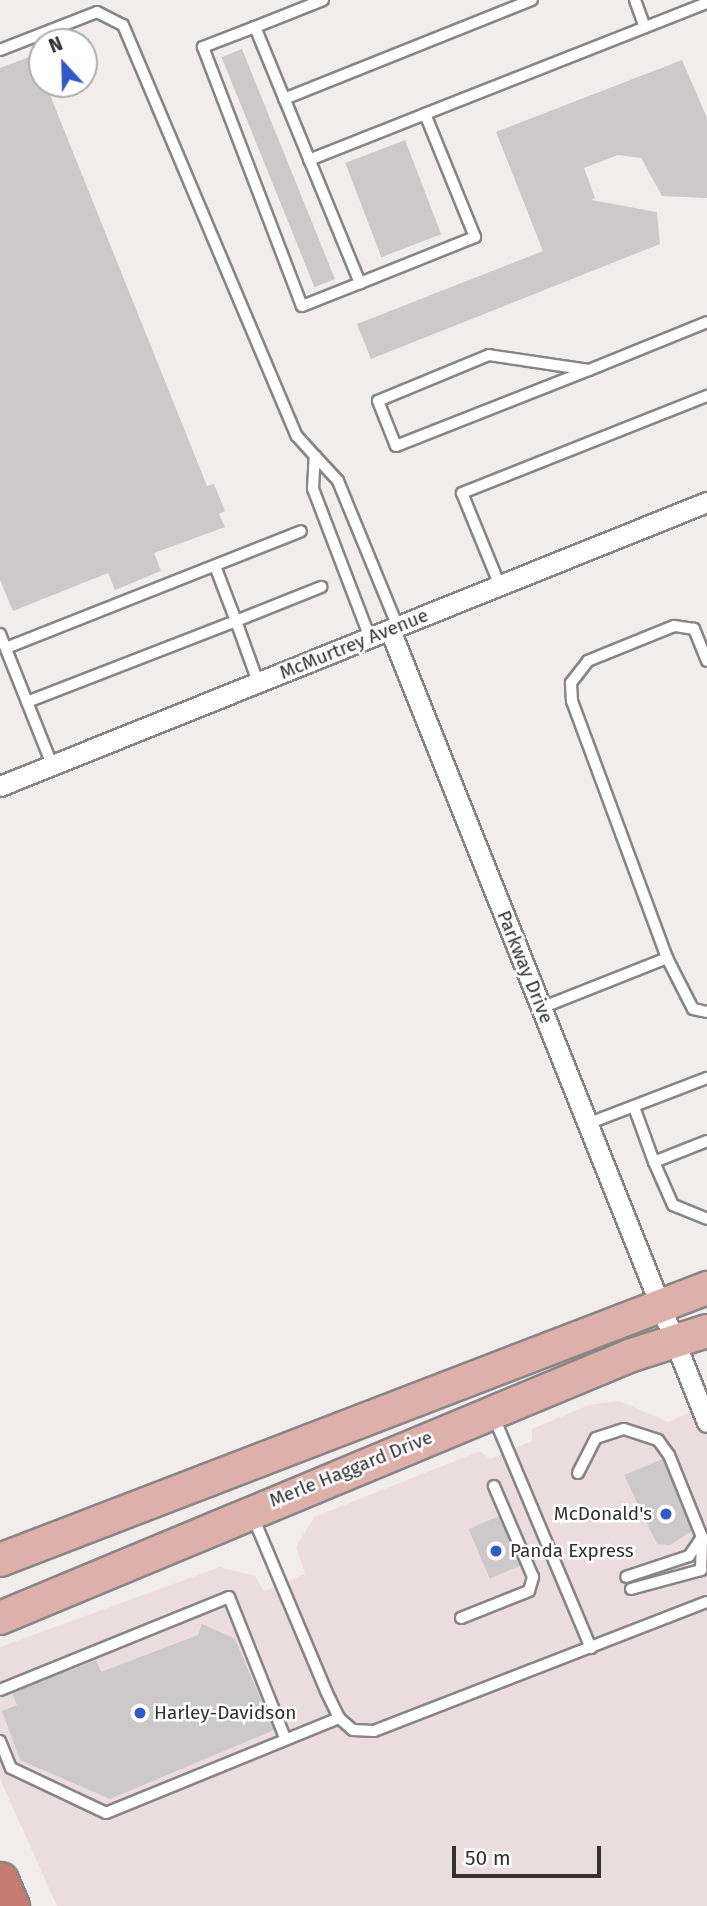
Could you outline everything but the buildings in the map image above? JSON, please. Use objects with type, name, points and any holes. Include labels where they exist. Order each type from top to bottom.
[{"type":"highway","points":[[0,1880],[11,1906]]},
{"type":"main road","points":[[0,1560],[660,1303],[707,1288]]},
{"type":"main road","name":"Merle Haggard Drive","points":[[0,1618],[250,1510],[492,1412],[707,1331]]},
{"type":"street","name":"McMurtrey Avenue","points":[[0,786],[707,502]]},
{"type":"street","name":"Parkway Drive","points":[[394,628],[541,1008],[707,1420]]},
{"type":"lane","points":[[323,0],[203,47],[302,306],[475,237],[425,114]]},
{"type":"lane","points":[[284,99],[532,0]]},
{"type":"lane","points":[[635,0],[645,27]]},
{"type":"lane","points":[[309,160],[707,2]]},
{"type":"lane","points":[[0,50],[97,12],[123,25],[297,436],[338,481],[394,628]]},
{"type":"lane","points":[[255,27],[360,283]]},
{"type":"lane","points":[[589,370],[489,355],[378,401],[396,446],[589,370],[707,322]]},
{"type":"lane","points":[[500,586],[462,493],[707,396]]},
{"type":"lane","points":[[315,456],[313,489],[370,638]]},
{"type":"lane","points":[[6,648],[301,531]]},
{"type":"lane","points":[[215,566],[258,682]]},
{"type":"lane","points":[[27,702],[321,587]]},
{"type":"lane","points":[[707,661],[694,629],[674,626],[588,661],[571,683],[572,701],[667,958],[692,1009],[707,1012]]},
{"type":"lane","points":[[0,634],[52,765]]},
{"type":"lane","points":[[541,1008],[667,958]]},
{"type":"lane","points":[[587,1124],[707,1079]]},
{"type":"lane","points":[[634,1107],[673,1205],[707,1219]]},
{"type":"lane","points":[[654,1162],[707,1141]]},
{"type":"lane","points":[[492,1412],[591,1648]]},
{"type":"lane","points":[[578,1473],[596,1438],[624,1429],[657,1440],[702,1537],[701,1570],[631,1590]]},
{"type":"lane","points":[[461,1618],[529,1591],[533,1577],[494,1486]]},
{"type":"lane","points":[[250,1510],[339,1718],[353,1730],[374,1731],[707,1602]]},
{"type":"lane","points":[[626,1577],[689,1556],[702,1537]]},
{"type":"lane","points":[[0,1690],[229,1597],[285,1738]]},
{"type":"lane","points":[[0,1741],[10,1768],[106,1813],[339,1718]]},
{"type":"shaded area","points":[[619,1401],[668,1422],[707,1405],[707,1906],[57,1906],[0,1779],[0,1647],[220,1567],[255,1576],[264,1591],[305,1574],[296,1547],[314,1517],[480,1451],[490,1459],[532,1441],[532,1429],[589,1405]]},
{"type":"place","name":"McDonald's","points":[[666,1514]]},
{"type":"place","name":"Panda Express","points":[[496,1551]]},
{"type":"place","name":"Harley-Davidson","points":[[140,1713]]}]
